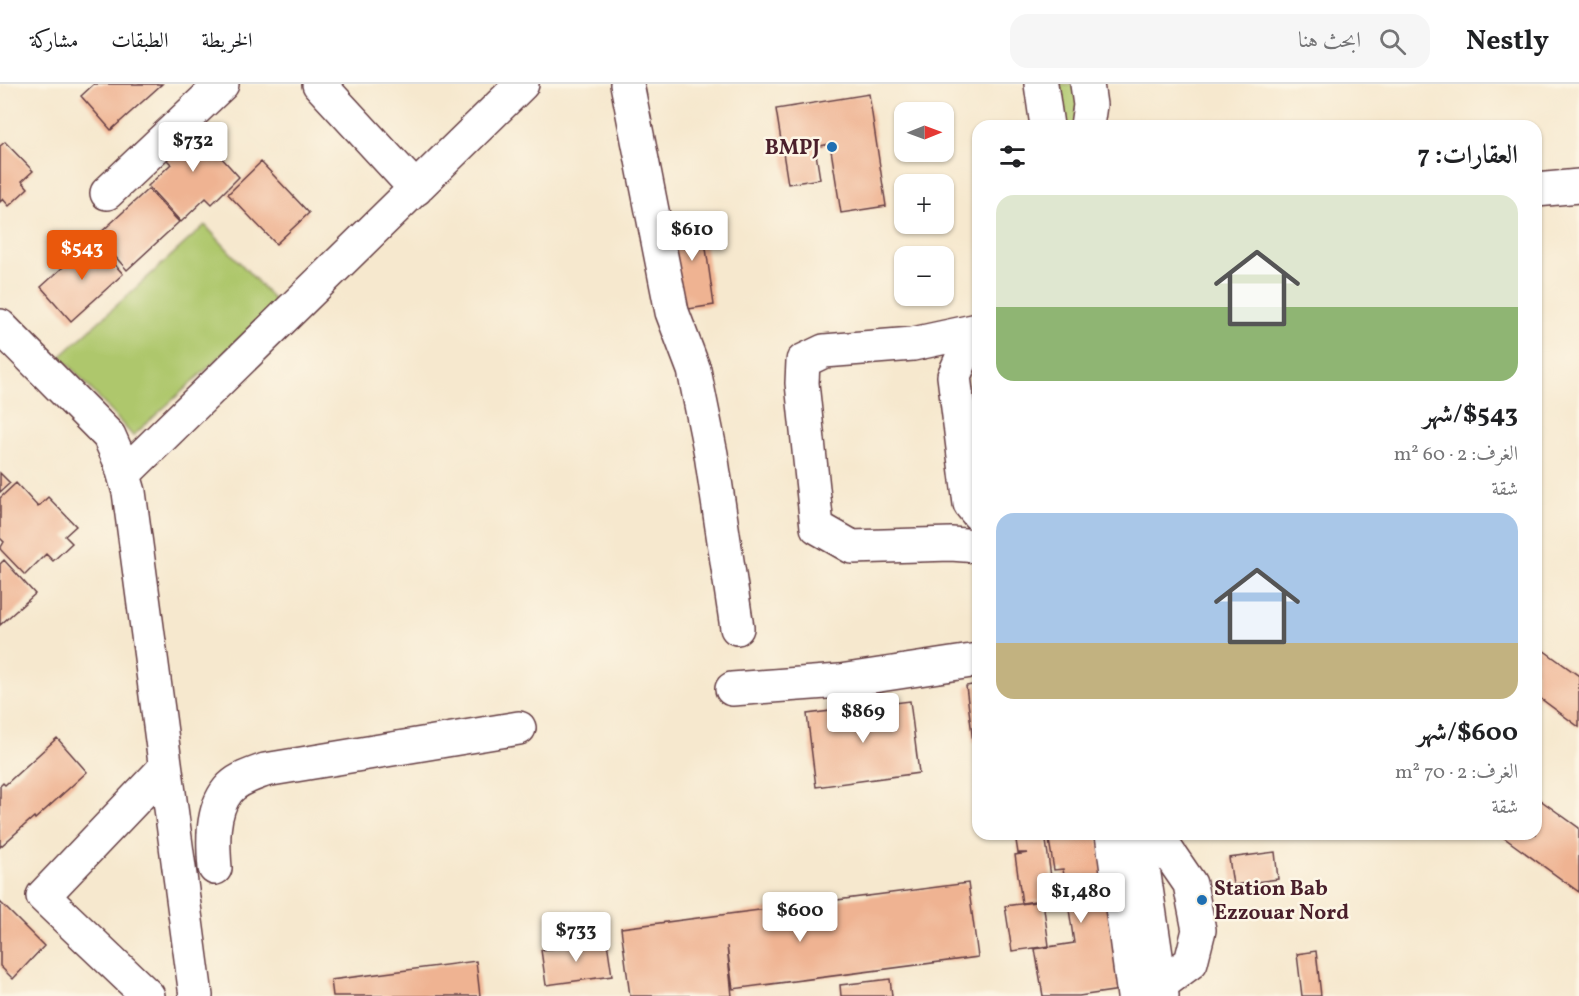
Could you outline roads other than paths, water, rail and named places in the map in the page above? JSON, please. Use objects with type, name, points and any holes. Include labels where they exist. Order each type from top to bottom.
[{"type":"main road","points":[[107,193],[222,84]]},
{"type":"main road","points":[[319,84],[416,189]]},
{"type":"main road","points":[[124,474],[522,84]]},
{"type":"main road","points":[[627,84],[672,312],[694,370],[707,433],[737,628]]},
{"type":"main road","points":[[1019,84],[1024,120]]},
{"type":"main road","points":[[1041,84],[1046,120]]},
{"type":"main road","points":[[1087,84],[1090,105],[1088,120]]},
{"type":"main road","points":[[1542,189],[1579,186]]},
{"type":"main road","points":[[0,326],[109,436],[124,474],[129,492],[195,996]]},
{"type":"main road","points":[[972,331],[913,344],[824,351],[803,361],[802,382],[817,527],[852,547],[951,543],[972,545]]},
{"type":"main road","points":[[972,344],[964,352],[954,376],[972,506]]},
{"type":"main road","points":[[732,689],[840,681],[972,661]]},
{"type":"main road","points":[[215,868],[213,837],[219,808],[228,790],[245,777],[265,770],[519,728]]},
{"type":"main road","points":[[148,996],[43,896],[165,768]]},
{"type":"main road","points":[[1114,840],[1152,992]]},
{"type":"main road","points":[[1139,840],[1152,992]]},
{"type":"main road","points":[[1152,992],[1191,962],[1199,930],[1190,884],[1168,852],[1155,840]]},
{"type":"place","name":"BMPJ","points":[[832,147]]},
{"type":"place","name":"Station Bab Ezzouar Nord","points":[[1202,900]]}]
